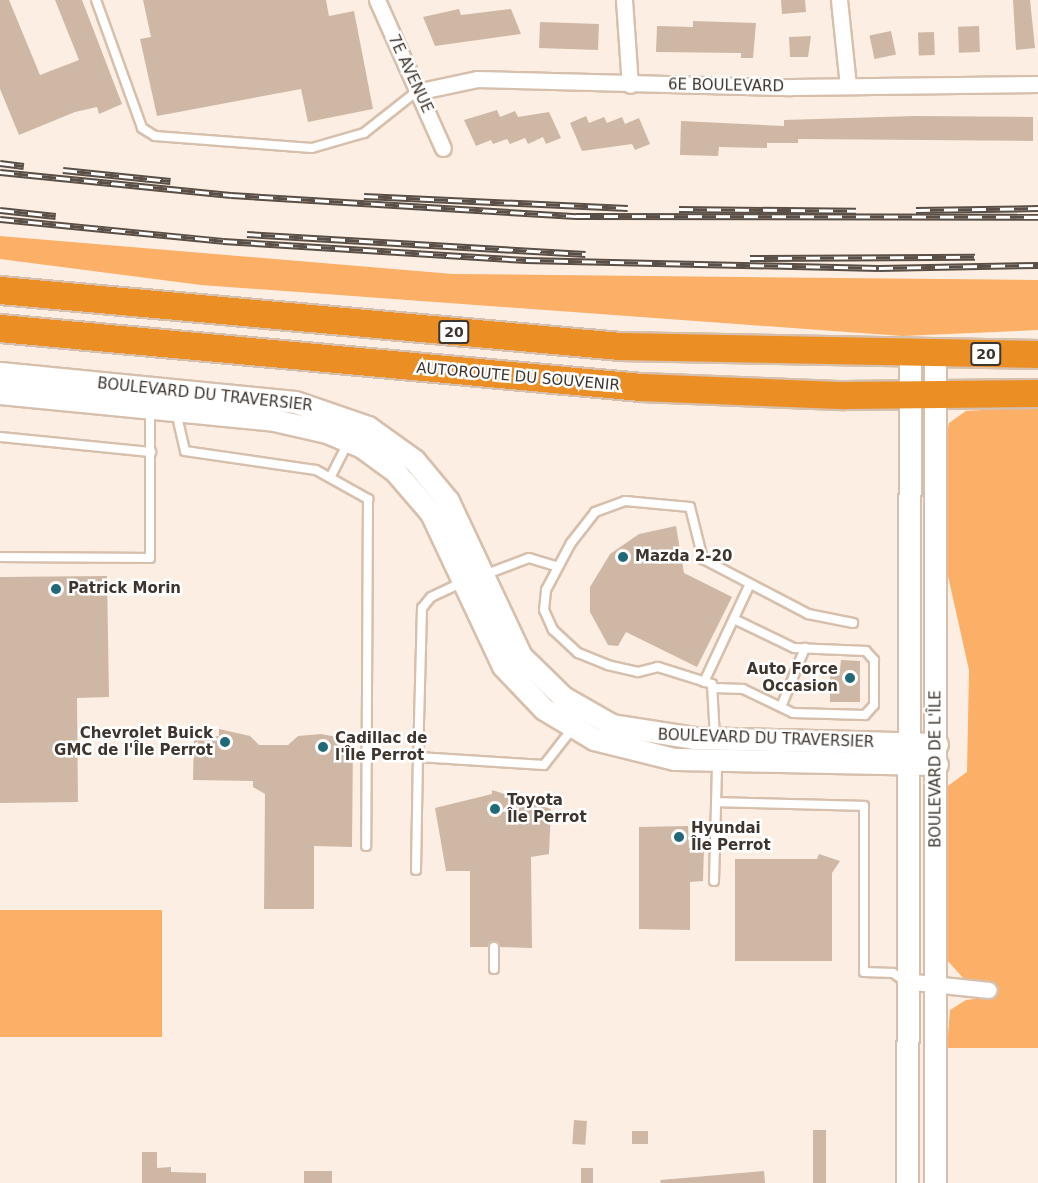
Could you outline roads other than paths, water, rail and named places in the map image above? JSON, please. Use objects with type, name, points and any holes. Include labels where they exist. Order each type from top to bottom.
[{"type":"highway","name":"20","points":[[0,290],[567,342],[922,354],[1038,354]]},
{"type":"highway","name":"AUTOROUTE DU SOUVENIR","points":[[0,328],[601,384],[922,394],[1038,393]]},
{"type":"street","name":"7E AVENUE","points":[[377,0],[416,92],[443,148]]},
{"type":"street","points":[[624,0],[630,85]]},
{"type":"street","points":[[839,0],[848,86]]},
{"type":"street","name":"6E BOULEVARD","points":[[416,92],[477,79],[630,85],[1038,84]]},
{"type":"street","name":"BOULEVARD DE L'ÎLE","points":[[907,1183],[905,981],[907,754],[922,354]]},
{"type":"street","name":"BOULEVARD DU TRAVERSIER","points":[[0,373],[150,398]]},
{"type":"street","name":"BOULEVARD DU TRAVERSIER","points":[[0,393],[315,406],[376,432],[437,485],[503,666],[529,696],[573,728],[636,753],[716,750],[937,754]]},
{"type":"street","name":"BOULEVARD DE L'ÎLE","points":[[922,394],[937,754],[935,1183]]},
{"type":"street","name":"BOULEVARD DU TRAVERSIER","points":[[176,400],[293,423],[350,441],[394,470],[419,497],[521,656],[563,697],[631,731],[716,750]]},
{"type":"street","points":[[905,981],[935,982],[953,990],[990,990]]},
{"type":"lane","points":[[96,0],[142,128],[155,136],[312,148],[364,133],[416,92]]},
{"type":"lane","points":[[0,557],[150,558],[150,398]]},
{"type":"lane","points":[[176,400],[185,451],[282,462],[332,476],[370,503],[366,846]]},
{"type":"lane","points":[[0,437],[151,452]]},
{"type":"lane","points":[[332,476],[350,441]]},
{"type":"lane","points":[[734,619],[805,648],[858,648],[871,656],[873,710],[865,715],[803,714],[781,707],[731,684],[715,688],[705,682],[658,667],[638,672],[608,665],[566,645],[544,610],[556,566],[586,521],[604,506],[625,501],[690,507],[700,555],[749,586],[824,621],[853,623]]},
{"type":"lane","points":[[416,870],[422,608],[431,597],[529,558],[556,566]]},
{"type":"lane","points":[[705,682],[749,586]]},
{"type":"lane","points":[[781,707],[805,648]]},
{"type":"lane","points":[[714,881],[715,688]]},
{"type":"lane","points":[[418,757],[544,765],[573,728]]},
{"type":"lane","points":[[716,802],[864,806],[864,972],[893,973],[905,981]]},
{"type":"lane","points":[[494,947],[494,969]]},
{"type":"railway","points":[[0,163],[24,166]]},
{"type":"railway","points":[[63,170],[170,181]]},
{"type":"railway","points":[[0,172],[231,195],[576,216],[1038,217]]},
{"type":"railway","points":[[364,196],[628,208]]},
{"type":"railway","points":[[916,210],[1038,208]]},
{"type":"railway","points":[[679,209],[856,211]]},
{"type":"railway","points":[[0,210],[56,216]]},
{"type":"railway","points":[[0,219],[223,241],[526,260],[879,268],[1038,265]]},
{"type":"railway","points":[[247,234],[585,254]]},
{"type":"railway","points":[[750,258],[975,257]]},
{"type":"place","name":"Mazda 2-20","points":[[623,557]]},
{"type":"place","name":"Patrick Morin","points":[[56,589]]},
{"type":"place","name":"Auto Force Occasion","points":[[850,678]]},
{"type":"place","name":"Chevrolet Buick GMC de l'Île Perrot","points":[[225,742]]},
{"type":"place","name":"Cadillac de l'Île Perrot","points":[[323,747]]},
{"type":"place","name":"Toyota Île Perrot","points":[[495,809]]},
{"type":"place","name":"Hyundai Île Perrot","points":[[679,837]]}]
